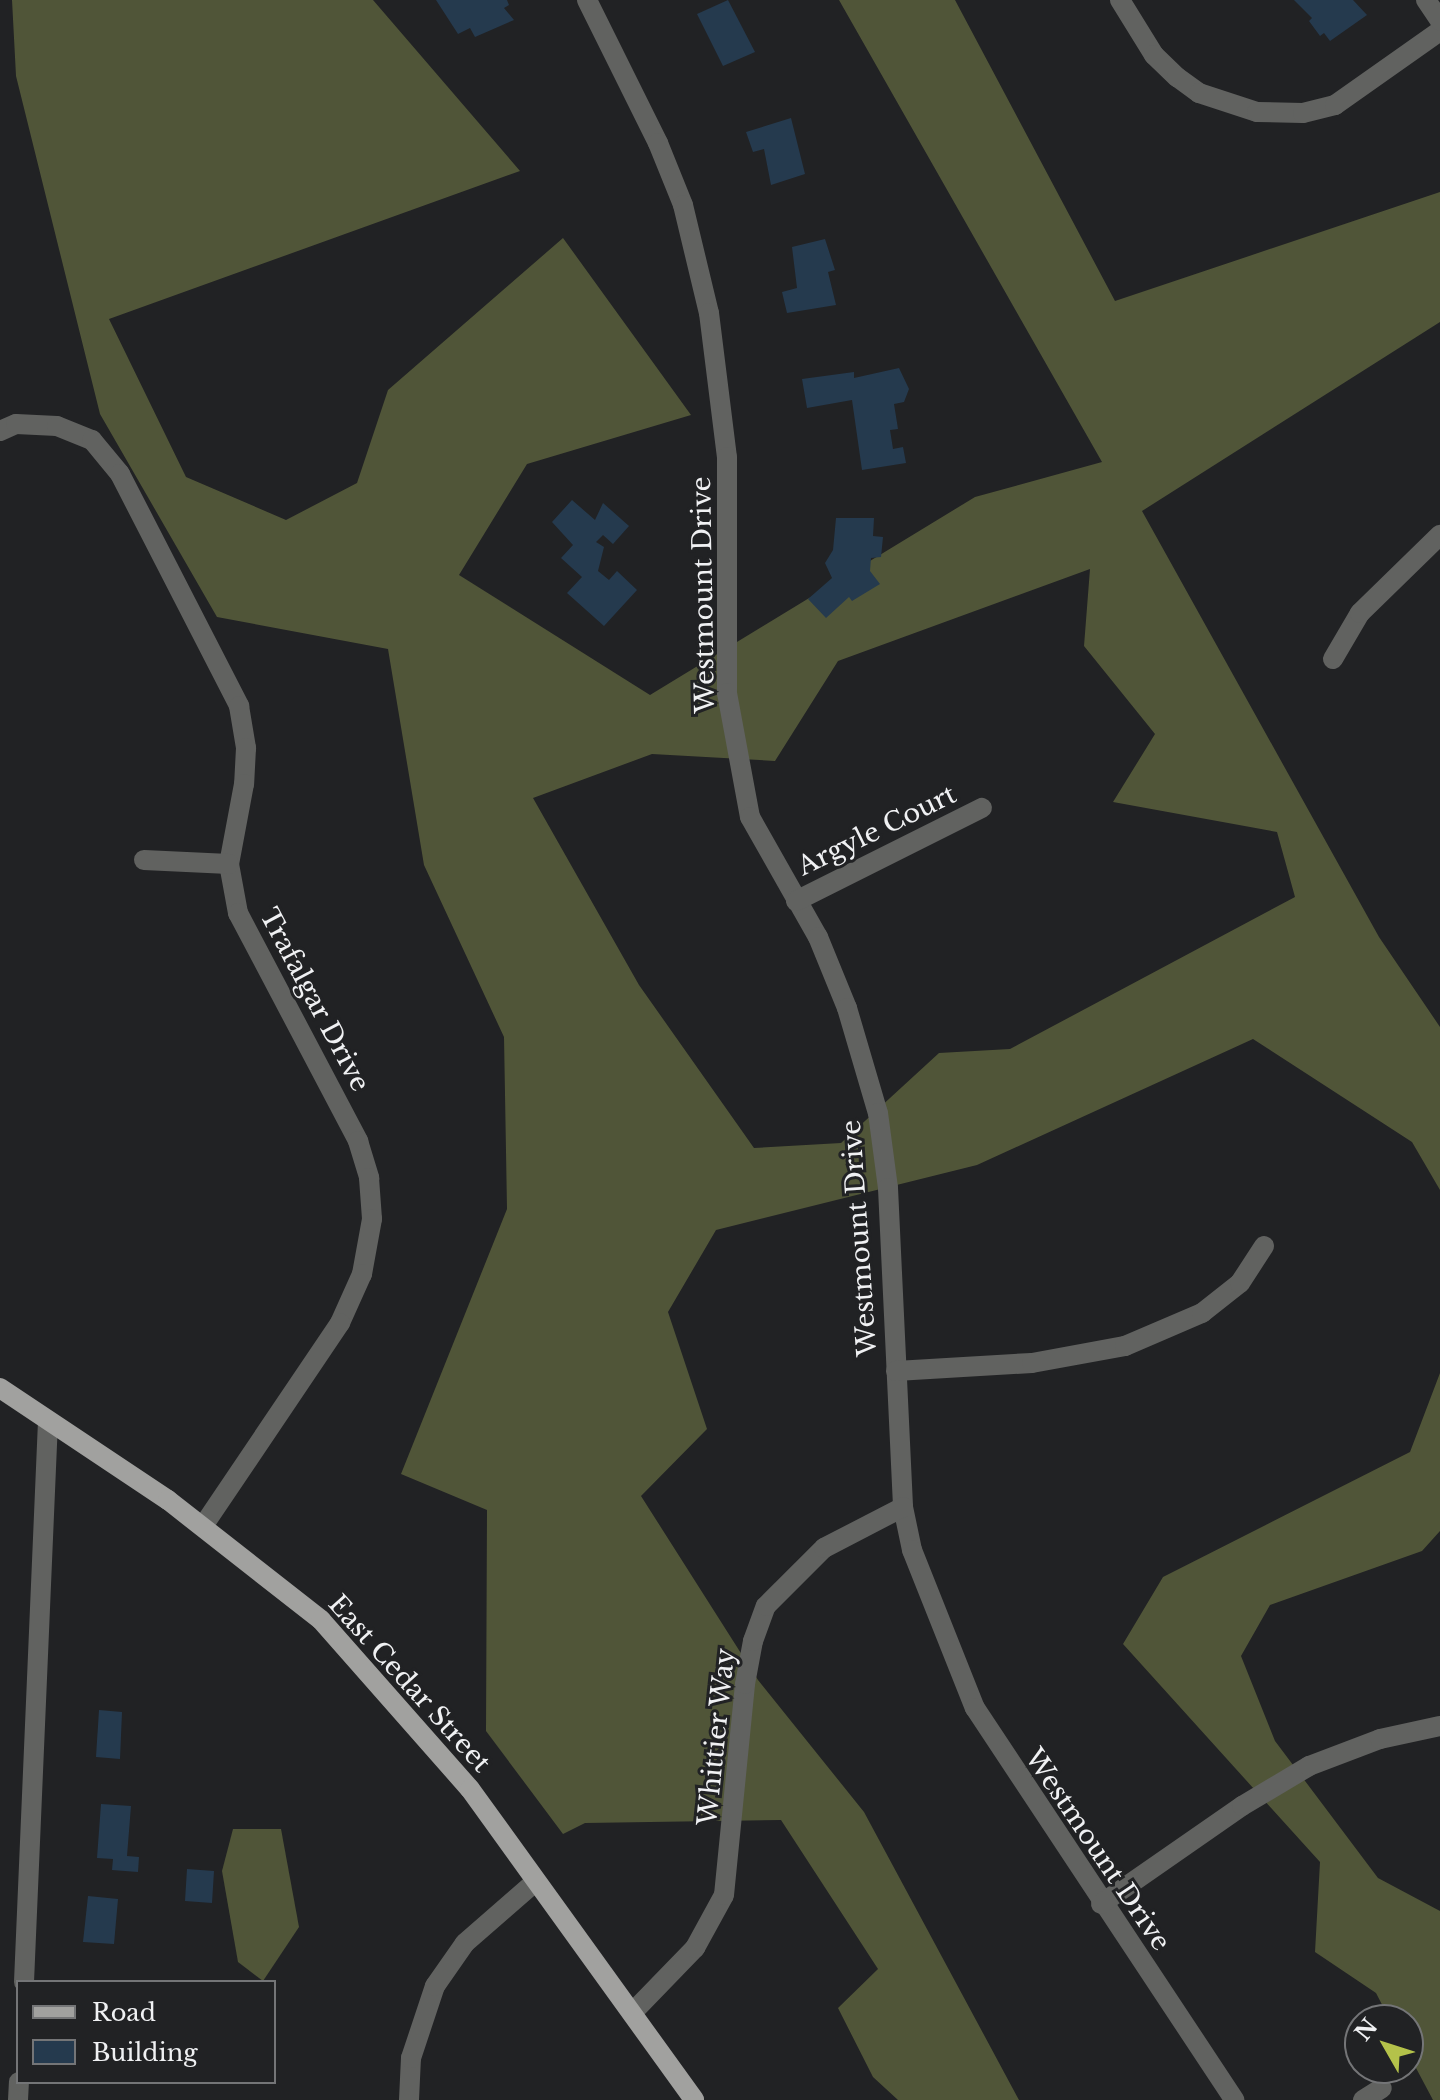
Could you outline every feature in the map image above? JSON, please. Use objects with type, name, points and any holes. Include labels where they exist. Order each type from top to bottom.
[{"type":"main road","name":"East Cedar Street","points":[[0,1388],[203,1526],[321,1620],[470,1789],[694,2100]]},
{"type":"street","name":"Westmount Drive","points":[[587,0],[658,143],[683,205],[709,313],[724,407],[729,494],[727,693],[750,817],[818,937],[847,1008],[878,1113],[888,1188],[903,1507],[927,1594],[975,1708],[1101,1904],[1234,2100]]},
{"type":"street","points":[[1120,0],[1154,55],[1177,77],[1199,93],[1257,112],[1303,113],[1335,105],[1440,31]]},
{"type":"street","points":[[1426,0],[1440,21]]},
{"type":"street","name":"Trafalgar Drive","points":[[0,431],[16,424],[57,426],[92,440],[120,474],[239,706],[245,772],[229,864],[238,913],[254,949],[358,1141],[369,1178],[372,1219],[362,1274],[340,1323],[203,1526]]},
{"type":"street","points":[[1333,659],[1360,613],[1440,535]]},
{"type":"street","name":"Argyle Court","points":[[796,901],[982,808]]},
{"type":"street","points":[[144,860],[229,864]]},
{"type":"street","points":[[896,1371],[1032,1363],[1125,1346],[1202,1313],[1240,1283],[1264,1246]]},
{"type":"street","points":[[24,1980],[48,1421]]},
{"type":"street","name":"Whittier Way","points":[[632,2013],[695,1948],[724,1895],[745,1684],[753,1641],[766,1606],[824,1548],[903,1507]]},
{"type":"street","points":[[1101,1904],[1242,1806],[1309,1766],[1380,1739],[1440,1726]]},
{"type":"street","points":[[409,2100],[411,2058],[435,1986],[474,1934],[536,1881]]},
{"type":"street","points":[[1363,2100],[1382,2088]]},
{"type":"green space","points":[[12,0],[373,0],[520,171],[109,319],[186,477],[286,520],[357,483],[388,390],[563,238],[691,415],[527,464],[459,575],[650,695],[975,497],[1102,462],[839,0],[955,0],[1115,301],[1440,192],[1440,322],[1142,511],[1379,937],[1440,1027],[1440,1190],[1412,1142],[1253,1039],[977,1165],[716,1230],[668,1312],[707,1429],[641,1496],[758,1680],[864,1812],[1019,2100],[898,2100],[873,2077],[838,2008],[878,1969],[781,1820],[585,1823],[563,1834],[486,1731],[487,1510],[401,1474],[507,1209],[504,1037],[424,865],[388,649],[217,617],[100,414],[16,76]],"holes":[[[1090,569],[1084,646],[1155,734],[1113,802],[1277,832],[1295,897],[1010,1049],[939,1053],[841,1143],[754,1148],[639,985],[533,798],[652,754],[775,761],[838,661]]]},
{"type":"green space","points":[[1440,1373],[1440,1531],[1422,1551],[1270,1605],[1241,1656],[1275,1741],[1378,1878],[1440,1911],[1440,2100],[1433,2100],[1424,2083],[1424,2004],[1382,2004],[1376,1993],[1315,1952],[1320,1862],[1123,1644],[1163,1577],[1410,1452]]},
{"type":"green space","points":[[233,1829],[281,1829],[299,1927],[264,1980],[238,1962],[222,1871]]},
{"type":"building","points":[[436,0],[507,0],[509,5],[504,8],[514,20],[475,37],[470,28],[458,34]]},
{"type":"building","points":[[728,0],[755,52],[723,66],[697,14]]},
{"type":"building","points":[[1294,0],[1353,0],[1367,15],[1330,41],[1324,33],[1320,36],[1309,21],[1312,18]]},
{"type":"building","points":[[791,118],[805,174],[771,185],[764,149],[753,152],[746,132]]},
{"type":"building","points":[[825,239],[835,270],[828,272],[836,305],[787,313],[782,292],[797,288],[792,247]]},
{"type":"building","points":[[899,368],[909,389],[904,402],[894,404],[898,429],[890,430],[893,449],[903,447],[906,463],[862,470],[852,400],[807,408],[802,379],[854,372],[854,378]]},
{"type":"building","points":[[572,500],[595,520],[603,503],[629,526],[613,544],[603,535],[596,542],[604,547],[598,571],[609,580],[617,571],[637,590],[604,626],[567,593],[582,577],[561,558],[573,545],[552,522]]},
{"type":"building","points":[[836,518],[874,518],[873,536],[883,537],[881,557],[871,558],[870,571],[880,584],[852,601],[849,597],[826,618],[808,599],[832,578],[825,563],[833,550]]},
{"type":"building","points":[[99,1710],[122,1712],[120,1759],[96,1757]]},
{"type":"building","points":[[101,1804],[131,1806],[127,1856],[139,1857],[138,1872],[112,1870],[113,1859],[97,1858]]},
{"type":"building","points":[[187,1869],[214,1871],[212,1903],[185,1901]]},
{"type":"building","points":[[88,1896],[118,1899],[114,1944],[83,1942]]}]
